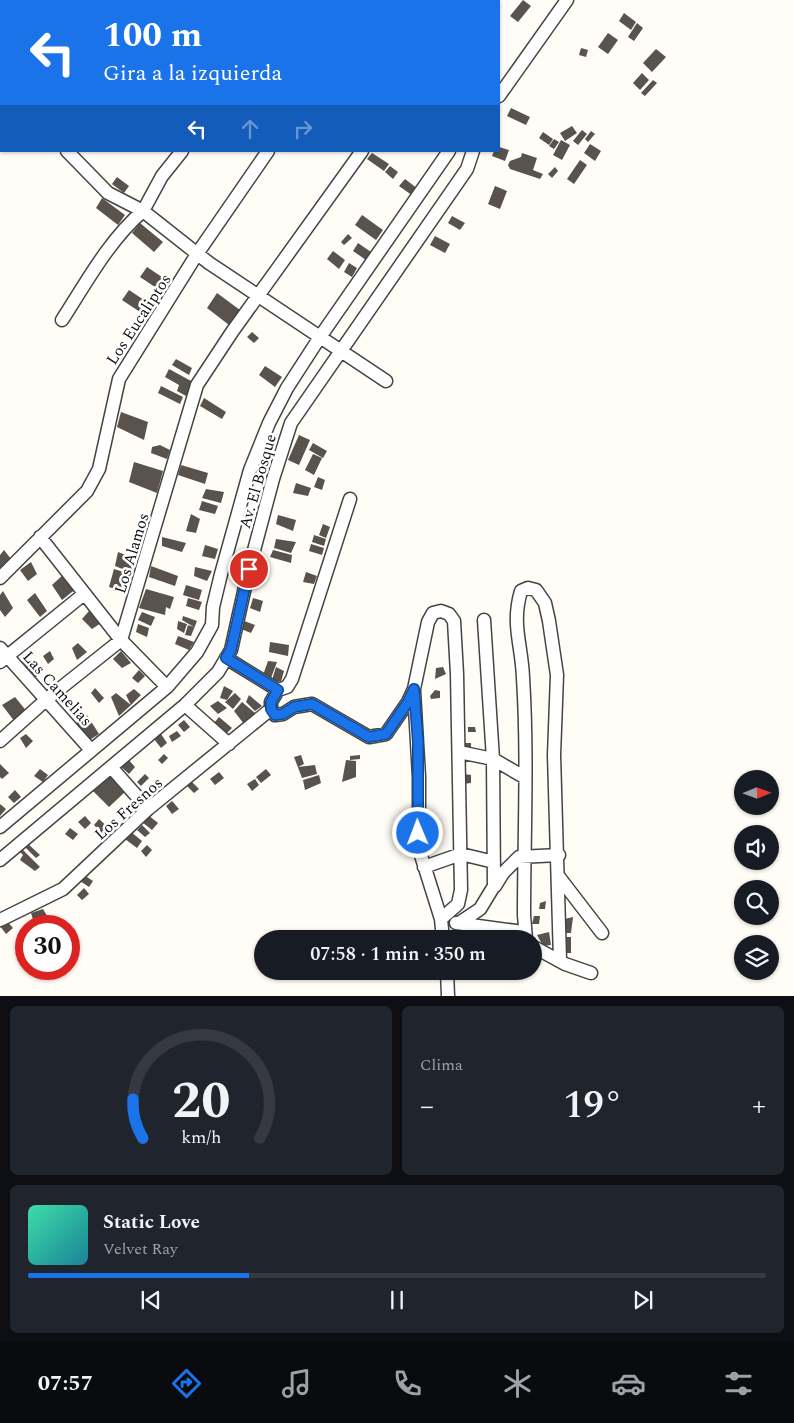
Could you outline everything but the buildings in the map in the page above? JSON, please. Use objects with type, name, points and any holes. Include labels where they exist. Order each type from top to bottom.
[{"type":"street","points":[[500,95],[567,0]]},
{"type":"street","points":[[68,152],[108,193],[143,211],[197,254],[340,352],[386,381]]},
{"type":"street","points":[[62,320],[124,230],[143,211],[162,176],[181,152]]},
{"type":"street","name":"Los Eucaliptos","points":[[0,578],[87,491],[99,469],[119,379],[197,254],[267,152]]},
{"type":"street","name":"Los Alamos","points":[[121,640],[197,385],[232,332],[361,152]]},
{"type":"street","name":"Av. El Bosque","points":[[0,827],[167,687],[197,652],[212,625],[212,607],[221,574],[250,470],[268,423],[287,388],[320,337],[448,152]]},
{"type":"street","name":"Av. El Bosque","points":[[0,860],[185,706],[218,672],[231,650],[273,479],[291,424],[468,170],[473,152]]},
{"type":"street","points":[[350,499],[292,679],[286,687],[278,690],[271,702],[271,709],[275,715],[283,714],[294,707],[312,704],[369,737],[386,734],[408,702],[414,689],[428,622],[433,614],[441,612],[449,614],[454,621],[461,890],[458,904],[442,928]]},
{"type":"street","points":[[40,537],[121,640],[167,687]]},
{"type":"street","points":[[525,930],[523,676],[516,633],[519,597],[521,590],[528,588],[536,590],[544,603],[558,675],[554,755],[559,855],[560,960]]},
{"type":"street","points":[[2,655],[84,594]]},
{"type":"street","points":[[484,620],[493,759],[494,886]]},
{"type":"street","points":[[0,741],[47,699],[121,640]]},
{"type":"street","name":"Las Camelias","points":[[2,655],[47,699],[91,750]]},
{"type":"street","points":[[226,658],[278,690]]},
{"type":"street","points":[[414,689],[419,777],[419,849],[442,928]]},
{"type":"street","points":[[185,706],[229,744]]},
{"type":"street","name":"Los Fresnos","points":[[0,920],[63,889],[148,809],[271,709]]},
{"type":"street","points":[[458,752],[493,759],[524,776]]},
{"type":"street","points":[[111,767],[148,809]]},
{"type":"street","points":[[424,868],[461,854],[494,862]]},
{"type":"street","points":[[442,928],[459,923],[480,909],[494,886],[518,857],[559,855]]},
{"type":"street","points":[[559,877],[602,933]]},
{"type":"street","points":[[459,923],[509,930]]},
{"type":"street","points":[[542,951],[565,964],[591,973]]},
{"type":"street","points":[[447,980],[448,996]]},
{"type":"route","points":[[249,569],[231,650],[226,658],[278,690],[271,702],[271,709],[275,715],[283,714],[294,707],[312,704],[350,728],[369,737],[386,734],[408,702],[414,689],[419,777],[418,833]]}]
